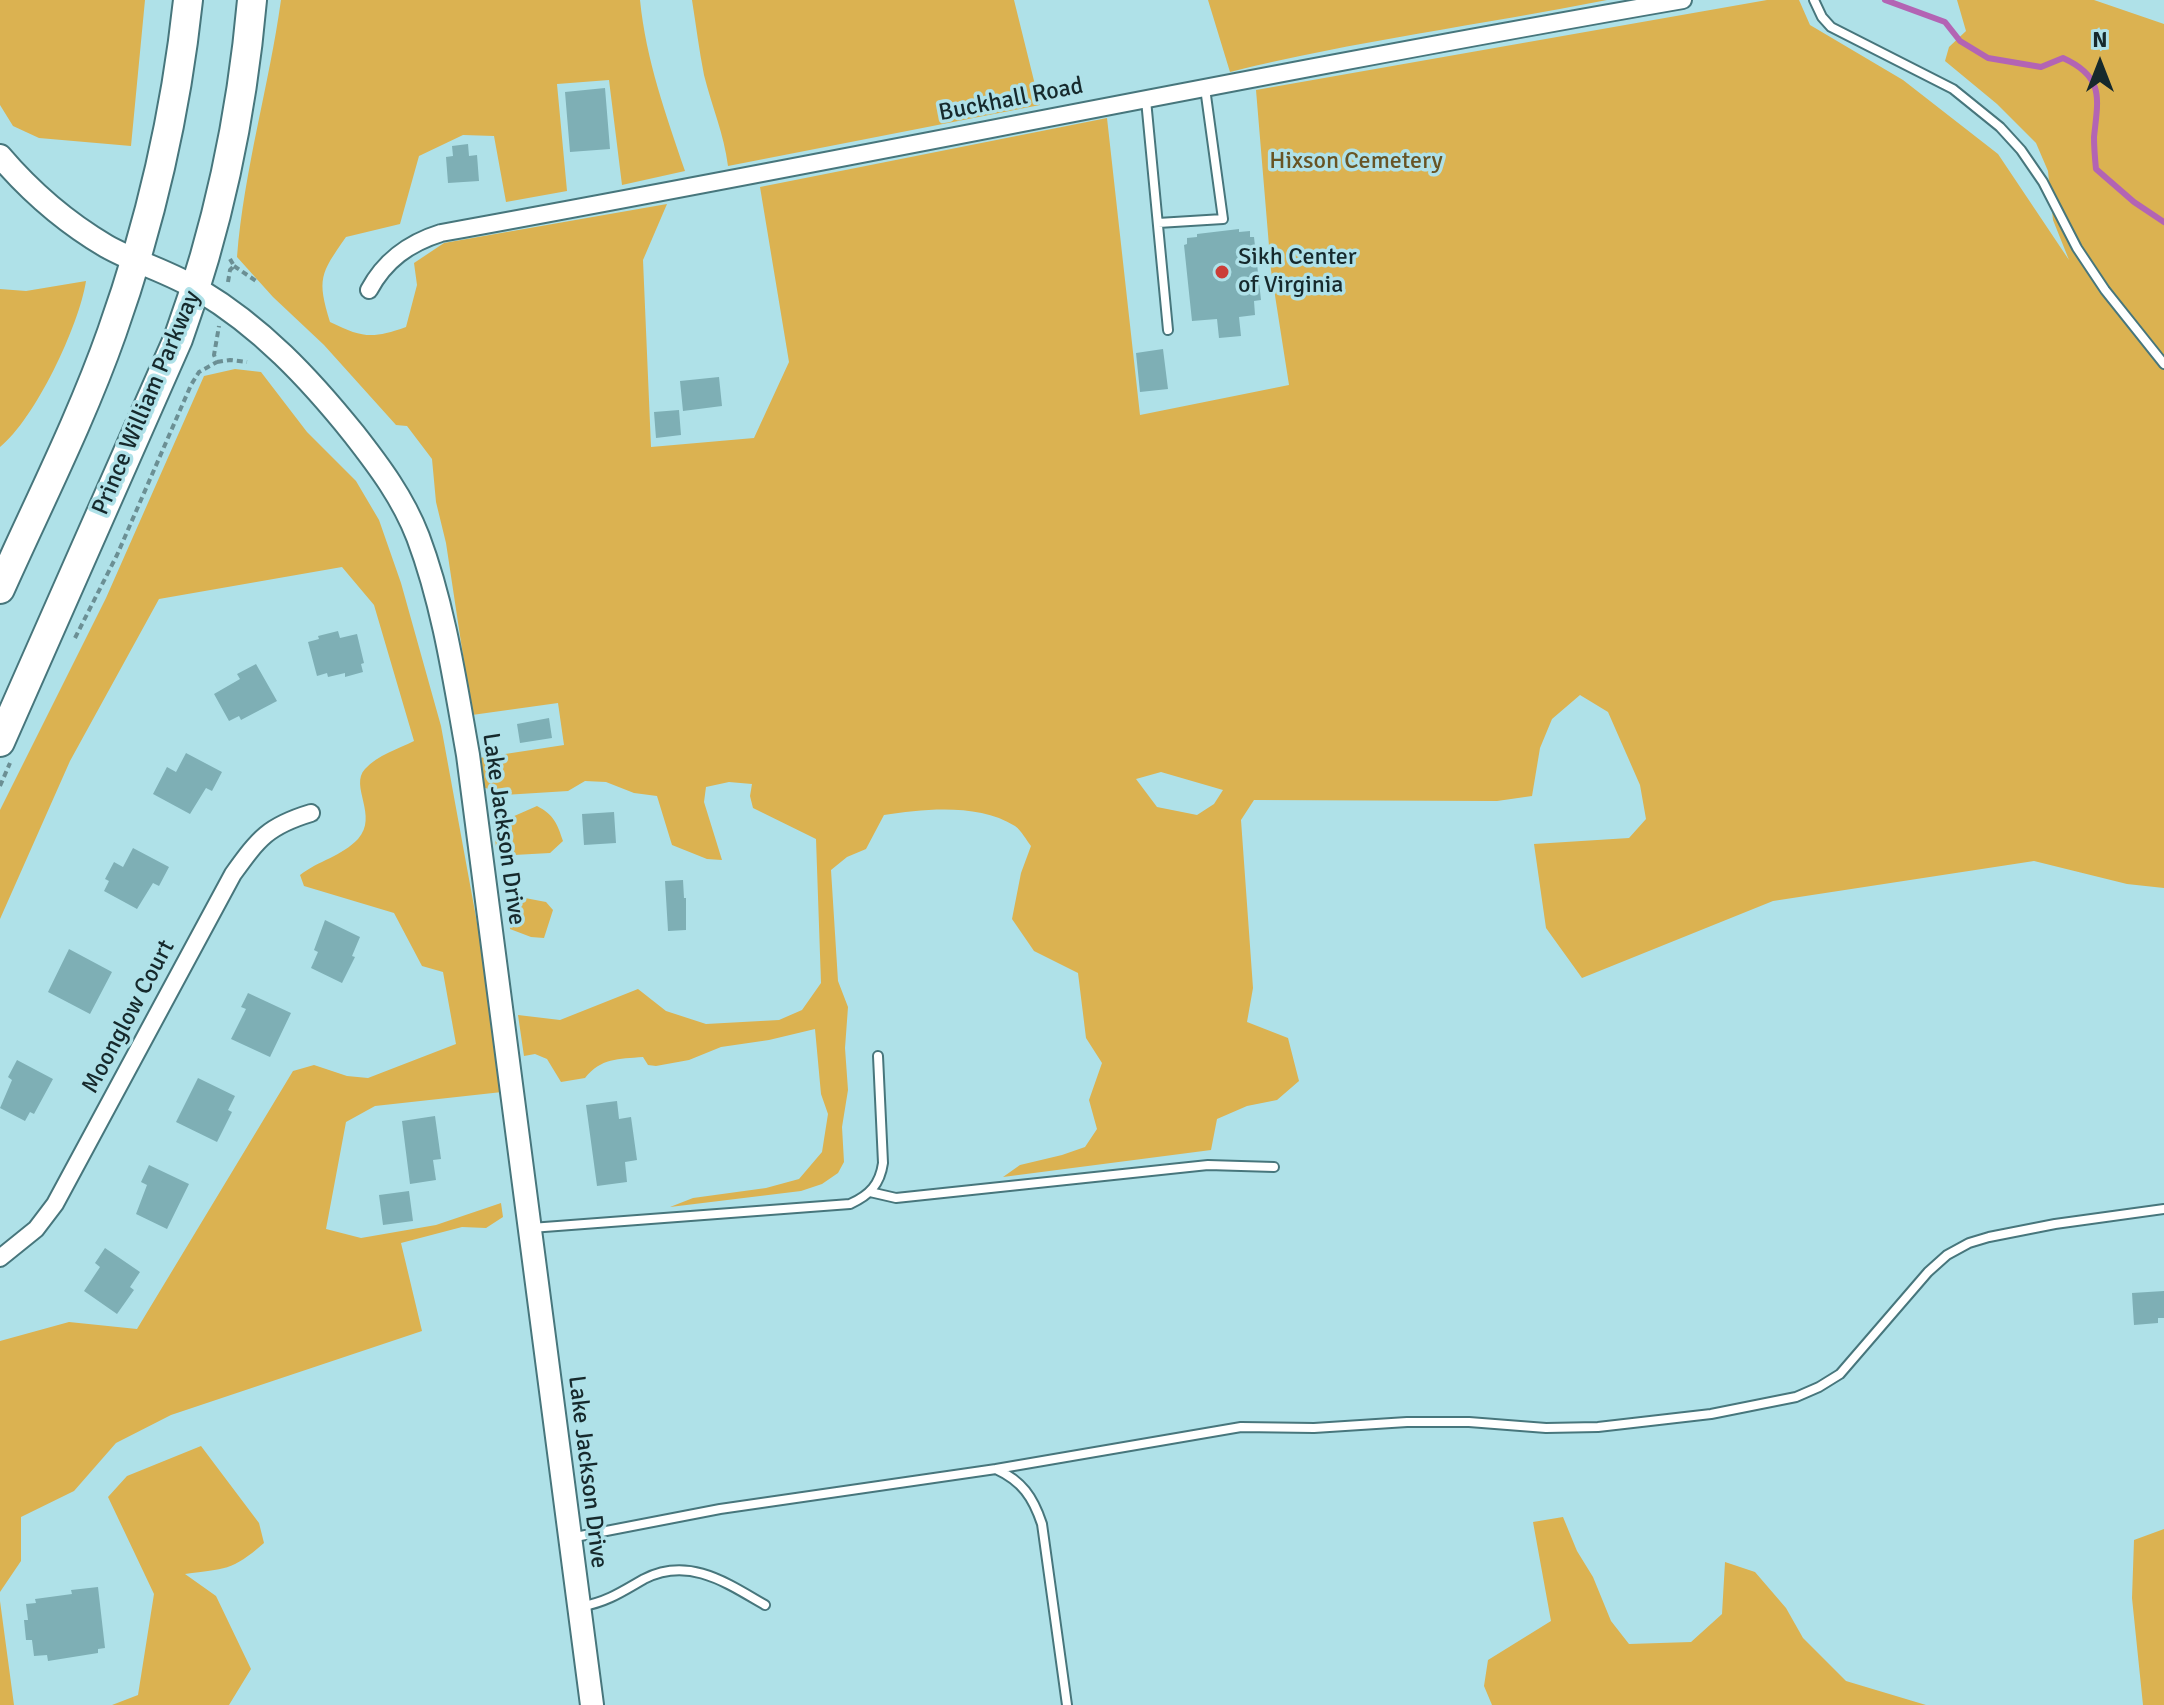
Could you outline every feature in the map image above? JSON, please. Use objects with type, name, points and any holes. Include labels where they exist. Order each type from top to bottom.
[{"type":"highway","points":[[0,589],[88,392],[136,260],[170,119],[188,0]]},
{"type":"highway","name":"Prince William Parkway","points":[[6,752],[174,349],[196,288],[238,103],[252,0]]},
{"type":"street","name":"Buckhall Road","points":[[369,290],[376,276],[403,250],[441,233],[711,184],[1438,43],[1683,0]]},
{"type":"street","name":"Lake Jackson Drive","points":[[0,156],[47,202],[95,239],[196,288],[254,328],[320,391],[378,465],[400,499],[417,536],[450,655],[468,755],[592,1705]]},
{"type":"street","name":"Moonglow Court","points":[[0,1258],[36,1229],[55,1204],[233,874],[254,845],[270,830],[285,821],[311,813]]},
{"type":"lane","points":[[1814,0],[1831,27],[1953,89],[2000,127],[2043,182],[2077,248],[2105,290],[2164,364]]},
{"type":"lane","points":[[1158,223],[1223,219],[1205,88]]},
{"type":"lane","points":[[1146,99],[1168,330]]},
{"type":"lane","points":[[530,1228],[850,1204],[870,1192],[881,1174],[878,1056]]},
{"type":"lane","points":[[870,1192],[896,1198],[1208,1165],[1274,1167]]},
{"type":"lane","points":[[569,1538],[720,1509],[996,1469],[1241,1427],[1314,1428],[1469,1422],[1546,1428],[1598,1427],[1711,1414],[1796,1397],[1840,1374],[1928,1272],[1947,1255],[1969,1243],[2055,1224],[2164,1209]]},
{"type":"lane","points":[[996,1469],[1010,1475],[1024,1487],[1035,1503],[1042,1524],[1067,1705]]},
{"type":"lane","points":[[578,1607],[600,1604],[645,1578],[664,1571],[685,1569],[709,1573],[765,1605]]},
{"type":"path","points":[[234,266],[256,281]]},
{"type":"path","points":[[214,355],[217,362]]},
{"type":"path","points":[[69,650],[117,555],[199,372],[217,362],[247,362]]},
{"type":"path","points":[[0,786],[6,752]]},
{"type":"green space","points":[[0,0],[145,0],[131,146],[39,138],[13,126],[0,105]]},
{"type":"green space","name":"Hixson Cemetery","points":[[281,0],[640,0],[652,66],[685,171],[622,185],[609,80],[557,84],[567,191],[506,202],[494,136],[463,135],[419,156],[400,224],[346,237],[326,269],[322,286],[330,322],[360,334],[384,334],[406,327],[417,285],[414,263],[444,243],[667,204],[643,260],[651,447],[754,438],[789,362],[760,187],[1107,118],[1140,415],[1289,385],[1271,270],[1256,90],[1767,0],[1799,0],[1810,25],[1903,80],[1998,154],[2069,260],[2053,220],[2048,171],[2036,143],[1997,104],[1945,61],[1949,47],[1966,31],[1957,0],[2094,0],[2164,24],[2164,888],[2127,884],[2034,861],[1773,901],[1582,978],[1546,928],[1534,844],[1629,838],[1646,819],[1640,785],[1608,712],[1580,695],[1552,719],[1540,748],[1532,796],[1497,801],[1254,800],[1241,820],[1253,988],[1247,1022],[1288,1038],[1299,1081],[1277,1100],[1247,1106],[1217,1119],[1211,1150],[1003,1177],[1020,1165],[1085,1147],[1097,1129],[1089,1100],[1102,1063],[1086,1038],[1078,973],[1034,951],[1012,919],[1021,873],[1031,846],[1015,826],[968,811],[933,810],[884,815],[866,849],[847,857],[831,870],[838,981],[848,1007],[845,1048],[848,1090],[842,1127],[844,1162],[838,1173],[822,1184],[801,1191],[670,1207],[693,1198],[766,1188],[799,1179],[822,1152],[828,1114],[821,1094],[815,1029],[721,1047],[689,1060],[656,1066],[648,1065],[643,1057],[611,1061],[597,1067],[585,1078],[561,1082],[547,1059],[535,1054],[524,1056],[518,1015],[560,1020],[638,989],[666,1011],[706,1024],[779,1020],[802,1010],[821,983],[816,839],[753,808],[750,796],[752,784],[729,782],[706,787],[704,802],[722,860],[707,859],[672,845],[657,796],[634,793],[606,782],[585,781],[568,791],[504,795],[483,787],[479,758],[564,745],[558,703],[472,715],[446,543],[436,502],[432,459],[407,426],[396,425],[324,345],[273,297],[237,257],[245,192]],"holes":[[[1161,772],[1223,790],[1214,804],[1197,815],[1157,807],[1136,779]]]},
{"type":"green space","points":[[692,0],[1014,0],[1040,105],[728,166],[704,75]]},
{"type":"green space","points":[[1208,0],[1607,0],[1371,42],[1230,72]]},
{"type":"green space","points":[[86,281],[75,322],[54,370],[27,416],[0,447],[0,289],[26,291]]},
{"type":"green space","points":[[235,369],[261,372],[307,432],[356,481],[379,520],[401,583],[441,726],[480,939],[502,1092],[375,1106],[346,1122],[326,1229],[361,1238],[436,1225],[501,1203],[503,1217],[486,1228],[462,1227],[401,1243],[422,1331],[171,1415],[116,1443],[74,1491],[21,1517],[21,1561],[0,1592],[0,1341],[69,1322],[137,1329],[293,1071],[314,1065],[347,1076],[368,1078],[456,1044],[443,972],[422,966],[394,913],[304,886],[300,875],[345,850],[358,839],[366,821],[360,784],[365,769],[388,753],[414,741],[374,605],[342,567],[159,599],[70,761],[0,919],[0,810],[106,598],[204,376]]},
{"type":"green space","points":[[537,806],[554,820],[563,841],[550,853],[514,855],[496,847],[493,820],[512,817]]},
{"type":"green space","points":[[525,898],[546,902],[553,910],[544,938],[510,929],[508,901]]},
{"type":"green space","points":[[201,1446],[259,1523],[264,1543],[235,1564],[185,1574],[216,1596],[251,1669],[229,1705],[112,1705],[138,1695],[154,1594],[108,1497],[127,1476]]},
{"type":"green space","points":[[1563,1517],[1611,1621],[1629,1644],[1691,1642],[1722,1614],[1725,1562],[1755,1572],[1786,1608],[1803,1638],[1846,1681],[1926,1705],[1492,1705],[1484,1686],[1488,1660],[1551,1621],[1533,1522]]},
{"type":"green space","points":[[2164,1529],[2164,1705],[2143,1705],[2132,1598],[2134,1540]]},
{"type":"green space","points":[[0,1601],[14,1705],[0,1705]]},
{"type":"building","points":[[605,88],[610,149],[570,152],[565,92]]},
{"type":"building","points":[[468,144],[469,156],[477,155],[479,181],[448,183],[446,157],[453,156],[452,146]]},
{"type":"building","name":"Sikh Center of Virginia","points":[[1239,229],[1239,232],[1250,231],[1250,237],[1254,237],[1261,300],[1254,301],[1255,315],[1239,317],[1241,336],[1219,338],[1217,319],[1192,321],[1184,245],[1187,238],[1197,237],[1197,234]]},
{"type":"building","points":[[1163,349],[1168,389],[1140,392],[1136,353]]},
{"type":"building","points":[[719,377],[722,406],[683,411],[680,381]]},
{"type":"building","points":[[679,410],[681,435],[656,438],[654,412]]},
{"type":"building","points":[[338,631],[340,638],[357,634],[363,672],[345,677],[345,673],[317,676],[308,642]]},
{"type":"building","points":[[256,664],[277,701],[241,720],[239,716],[229,721],[214,694],[240,679],[237,674]]},
{"type":"building","points":[[549,718],[552,738],[520,743],[517,724]]},
{"type":"building","points":[[186,753],[222,772],[212,791],[206,788],[190,814],[153,794],[167,767],[176,772]]},
{"type":"building","points":[[614,812],[616,843],[584,845],[582,814]]},
{"type":"building","points":[[133,848],[169,867],[159,886],[153,883],[137,909],[104,891],[109,881],[105,879],[114,862],[123,867]]},
{"type":"building","points":[[683,880],[686,930],[668,931],[665,881]]},
{"type":"building","points":[[325,920],[360,937],[352,956],[355,957],[342,983],[311,968]]},
{"type":"building","points":[[69,949],[112,972],[90,1014],[48,992]]},
{"type":"building","points":[[248,993],[291,1013],[270,1057],[231,1039],[246,1009],[241,1007]]},
{"type":"building","points":[[17,1060],[53,1079],[34,1114],[30,1112],[25,1121],[0,1108],[12,1080],[8,1077]]},
{"type":"building","points":[[198,1078],[235,1096],[228,1110],[232,1112],[217,1142],[176,1122]]},
{"type":"building","points":[[617,1101],[619,1119],[631,1117],[637,1160],[625,1162],[627,1182],[597,1186],[586,1105]]},
{"type":"building","points":[[435,1116],[441,1159],[433,1160],[436,1180],[410,1184],[402,1121]]},
{"type":"building","points":[[149,1165],[189,1184],[167,1229],[136,1214],[147,1185],[141,1182]]},
{"type":"building","points":[[409,1191],[413,1221],[383,1225],[379,1195]]},
{"type":"building","points":[[105,1248],[140,1272],[130,1287],[134,1290],[117,1314],[84,1291],[100,1267],[95,1263]]},
{"type":"building","points":[[2164,1291],[2164,1318],[2158,1318],[2158,1323],[2134,1325],[2132,1293]]},
{"type":"building","points":[[98,1587],[105,1648],[98,1649],[98,1653],[48,1661],[47,1655],[34,1656],[32,1640],[26,1640],[26,1604],[36,1603],[35,1599],[72,1594],[71,1590]]},
{"type":"waterway","points":[[1885,0],[1945,22],[1960,41],[1988,58],[2041,67],[2063,58],[2077,65],[2096,90],[2096,169],[2134,202],[2164,222]]},
{"type":"place","name":"Sikh Center of Virginia","points":[[1222,272]]}]
